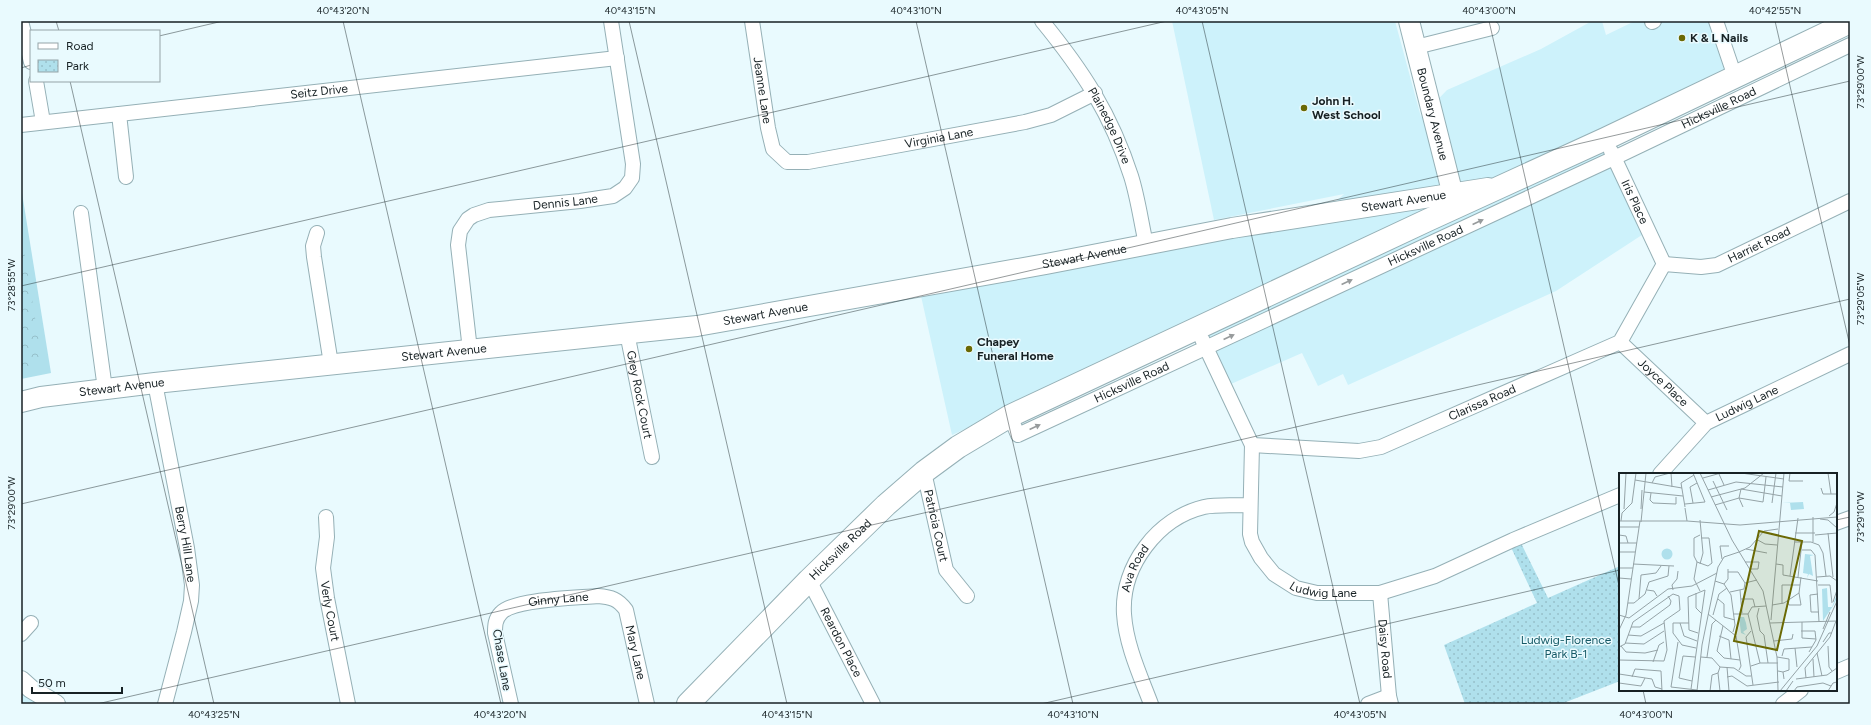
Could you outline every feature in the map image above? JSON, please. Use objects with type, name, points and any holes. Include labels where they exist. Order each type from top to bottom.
[{"type":"main road","name":"Boundary Avenue","points":[[1409,21],[1455,201]]},
{"type":"main road","name":"Hicksville Road","points":[[688,704],[809,580],[886,505],[924,472],[958,447],[1010,416],[1092,377],[1201,339],[1455,201],[1504,186],[1610,149],[1735,77],[1850,22]]},
{"type":"main road","name":"Stewart Avenue","points":[[21,402],[41,397],[155,383],[697,326],[1046,264],[1232,228],[1455,201]]},
{"type":"street","points":[[21,21],[30,58]]},
{"type":"street","name":"Dennis Lane","points":[[470,350],[458,245],[460,231],[468,219],[474,215],[489,210],[580,202],[612,196],[625,188],[632,178],[633,164],[612,21]]},
{"type":"street","name":"Jeanne Lane","points":[[752,21],[768,128],[773,149],[779,156]]},
{"type":"street","name":"Plainedge Drive","points":[[1042,21],[1071,56],[1095,93],[1116,135],[1131,177],[1146,244]]},
{"type":"street","points":[[1716,21],[1735,77]]},
{"type":"street","points":[[1416,46],[1492,28]]},
{"type":"street","name":"Hicksville Road","points":[[1201,339],[1610,149],[1850,45]]},
{"type":"street","name":"Seitz Drive","points":[[21,125],[617,58]]},
{"type":"street","points":[[36,82],[43,122]]},
{"type":"street","name":"Virginia Lane","points":[[779,156],[787,162],[808,162],[1025,122],[1051,115],[1095,93]]},
{"type":"street","points":[[119,114],[126,177]]},
{"type":"street","name":"Iris Place","points":[[1610,149],[1664,264]]},
{"type":"street","name":"Harriet Road","points":[[1664,264],[1701,267],[1717,265],[1850,201]]},
{"type":"street","points":[[81,213],[105,389]]},
{"type":"street","points":[[317,233],[313,246],[314,256],[331,364]]},
{"type":"street","points":[[1620,342],[1664,264]]},
{"type":"street","name":"Grey Rock Court","points":[[627,333],[652,457]]},
{"type":"street","name":"Ludwig Lane","points":[[1201,339],[1252,445],[1249,505],[1250,534],[1252,542],[1261,558],[1274,574],[1296,588],[1317,593],[1380,593],[1435,576],[1513,540],[1619,495]]},
{"type":"street","name":"Joyce Place","points":[[1620,342],[1706,423]]},
{"type":"street","name":"Clarissa Road","points":[[1252,445],[1359,451],[1381,447],[1620,342]]},
{"type":"street","name":"Ludwig Lane","points":[[1661,473],[1706,423],[1850,354]]},
{"type":"street","name":"Berry Hill Lane","points":[[155,383],[187,548],[192,585],[184,632],[165,704]]},
{"type":"street","name":"Patricia Court","points":[[924,472],[946,570],[966,596]]},
{"type":"street","name":"Ava Road","points":[[1151,704],[1129,644],[1124,614],[1124,600],[1133,567],[1147,544],[1162,528],[1184,514],[1204,507],[1249,505]]},
{"type":"street","name":"Verly Court","points":[[326,517],[327,537],[324,568],[328,598],[348,704]]},
{"type":"street","points":[[1837,523],[1850,518]]},
{"type":"street","name":"Reardon Place","points":[[809,580],[873,704]]},
{"type":"street","name":"Daisy Road","points":[[1380,593],[1390,700]]},
{"type":"street","name":"Ginny Lane","points":[[499,616],[515,604],[598,596],[611,597],[620,602]]},
{"type":"street","name":"Mary Lane","points":[[620,602],[626,610],[647,704]]},
{"type":"street","name":"Chase Lane","points":[[499,616],[495,622],[495,633],[510,704]]},
{"type":"street","points":[[21,634],[31,623]]},
{"type":"street","points":[[1837,672],[1850,666]]},
{"type":"street","points":[[21,680],[31,689],[56,704]]},
{"type":"street","points":[[1783,704],[1800,691]]},
{"type":"street","points":[[1368,704],[1390,700]]},
{"type":"shaded area","points":[[1172,21],[1395,21],[1421,117],[1447,90],[1541,49],[1592,21],[1602,21],[1606,35],[1635,21],[1713,21],[1729,71],[1597,134],[1645,233],[1556,291],[1348,385],[1343,374],[1318,386],[1302,353],[1231,384],[1200,321],[952,435],[921,296],[1314,223],[1344,194],[1214,220]]},
{"type":"shaded area","points":[[21,686],[45,704],[21,704]]},
{"type":"green space","points":[[22,193],[51,373],[21,379],[21,194]]},
{"type":"green space","points":[[21,232],[42,360],[38,369],[21,369]]},
{"type":"green space","name":"Ludwig-Florence Park B-1","points":[[1519,539],[1548,598],[1619,566],[1619,681],[1561,704],[1465,704],[1444,645],[1537,603],[1509,543]]},
{"type":"place","name":"K & L Nails","points":[[1682,38]]},
{"type":"place","name":"John H. West School","points":[[1304,108]]},
{"type":"place","name":"Chapey Funeral Home","points":[[969,349]]}]
